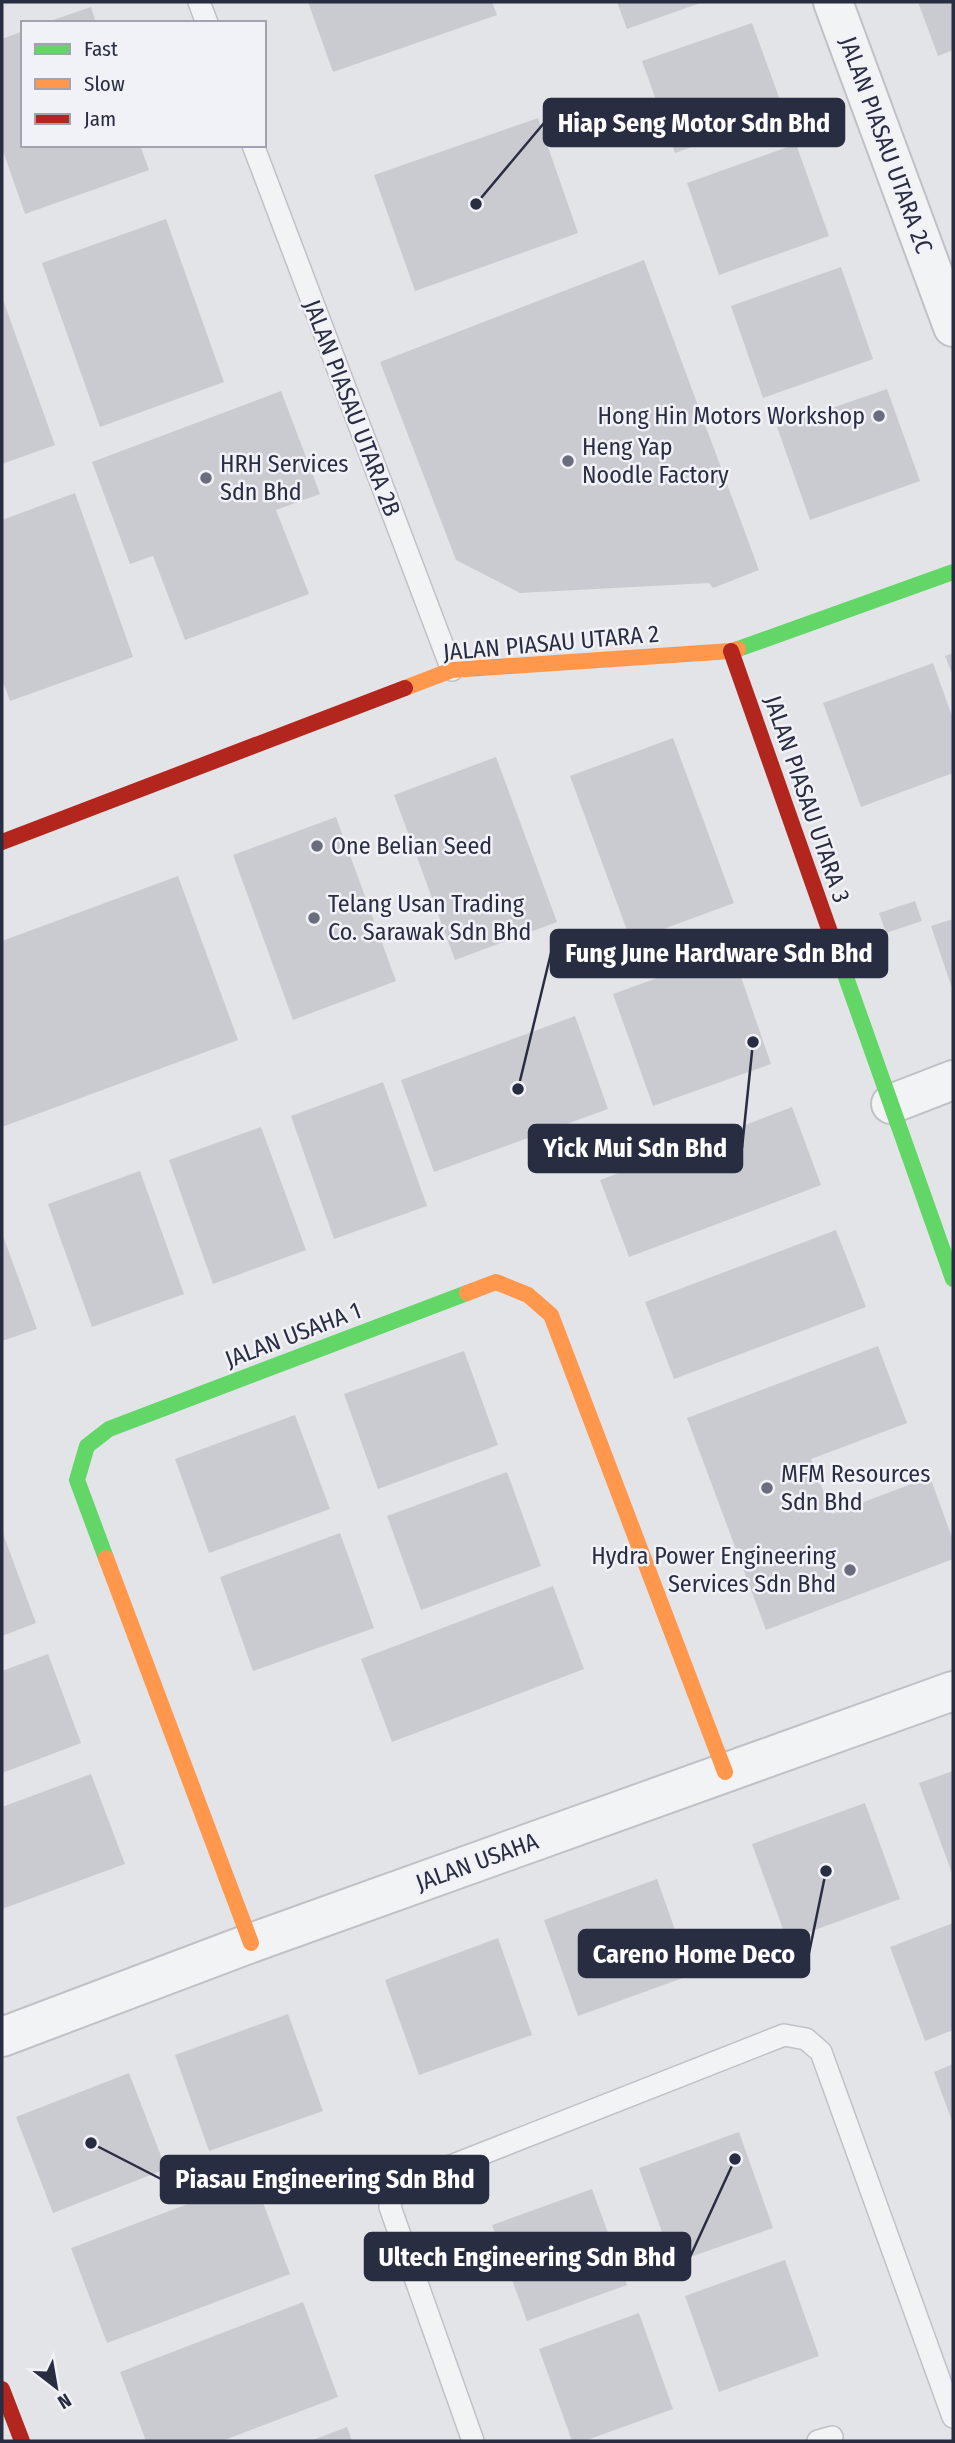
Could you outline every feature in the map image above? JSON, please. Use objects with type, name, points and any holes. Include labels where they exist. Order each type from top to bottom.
[{"type":"street","name":"JALAN PIASAU UTARA 2C","points":[[833,2],[953,327]]},
{"type":"street","name":"JALAN PIASAU UTARA 2","points":[[2,842],[452,670],[731,651],[953,572]]},
{"type":"street","name":"JALAN PIASAU UTARA 3","points":[[731,651],[953,1279]]},
{"type":"street","points":[[891,1104],[953,1080]]},
{"type":"street","name":"JALAN USAHA 1","points":[[251,1943],[77,1480],[88,1446],[108,1429],[496,1282],[528,1294],[551,1315],[725,1772]]},
{"type":"street","name":"JALAN USAHA","points":[[2,2036],[251,1943],[953,1691]]},
{"type":"street","points":[[2,2389],[22,2441]]},
{"type":"lane","points":[[199,2],[206,21]]},
{"type":"lane","name":"JALAN PIASAU UTARA 2B","points":[[254,147],[452,670]]},
{"type":"lane","points":[[473,2441],[390,2207],[392,2196],[400,2186],[784,2035],[806,2039],[821,2052],[953,2417]]},
{"type":"building","points":[[308,2],[492,2],[497,15],[333,72]]},
{"type":"building","points":[[617,2],[703,2],[627,29]]},
{"type":"building","points":[[918,2],[953,2],[953,50],[938,56]]},
{"type":"building","points":[[91,7],[95,21],[50,21]]},
{"type":"building","points":[[752,23],[785,114],[675,153],[642,61]]},
{"type":"building","points":[[21,32],[21,147],[141,147],[149,170],[25,214],[2,148],[2,39]]},
{"type":"building","points":[[538,118],[578,233],[415,291],[374,175]]},
{"type":"building","points":[[796,144],[829,236],[719,275],[687,183]]},
{"type":"building","points":[[166,219],[224,382],[100,427],[42,263]]},
{"type":"building","name":"Heng Yap Noodle Factory","points":[[644,260],[759,570],[713,588],[709,583],[520,593],[456,560],[380,362]]},
{"type":"building","points":[[841,267],[873,359],[763,398],[731,306]]},
{"type":"building","points":[[2,297],[55,445],[2,464]]},
{"type":"building","points":[[887,389],[920,481],[810,520],[777,427]]},
{"type":"building","name":"HRH Services Sdn Bhd","points":[[281,391],[320,494],[276,510],[309,594],[185,640],[153,556],[130,564],[92,462]]},
{"type":"building","points":[[75,493],[133,657],[10,701],[2,679],[2,520]]},
{"type":"building","points":[[953,653],[953,676],[945,656]]},
{"type":"building","points":[[933,663],[953,719],[953,773],[861,807],[823,703]]},
{"type":"building","points":[[673,738],[734,903],[631,941],[570,776]]},
{"type":"building","points":[[496,757],[557,922],[455,960],[394,795]]},
{"type":"building","name":"Telang Usan Trading Co. Sarawak Sdn Bhd","points":[[336,817],[396,981],[293,1020],[233,855]]},
{"type":"building","points":[[178,876],[238,1040],[2,1127],[2,941]]},
{"type":"building","points":[[915,901],[922,921],[886,933],[879,913]]},
{"type":"building","points":[[953,919],[953,991],[931,926]]},
{"type":"building","points":[[732,951],[771,1064],[653,1106],[613,994]]},
{"type":"building","points":[[575,1016],[608,1109],[434,1172],[401,1080]]},
{"type":"building","points":[[383,1082],[427,1206],[334,1239],[291,1116]]},
{"type":"building","points":[[792,1107],[821,1185],[629,1257],[600,1180]]},
{"type":"building","points":[[261,1127],[306,1250],[213,1284],[169,1160]]},
{"type":"building","points":[[140,1171],[184,1294],[92,1327],[48,1204]]},
{"type":"building","points":[[836,1230],[866,1307],[674,1379],[645,1302]]},
{"type":"building","points":[[2,1233],[37,1329],[2,1341]]},
{"type":"building","points":[[878,1346],[907,1423],[811,1459],[832,1514],[930,1477],[953,1540],[953,1559],[766,1630],[687,1418]]},
{"type":"building","points":[[464,1351],[498,1445],[378,1489],[344,1394]]},
{"type":"building","points":[[295,1415],[330,1509],[209,1553],[175,1459]]},
{"type":"building","points":[[507,1472],[541,1566],[421,1610],[387,1516]]},
{"type":"building","points":[[2,1531],[36,1623],[2,1636]]},
{"type":"building","points":[[340,1533],[374,1628],[253,1671],[220,1577]]},
{"type":"building","points":[[553,1586],[584,1669],[392,1742],[361,1659]]},
{"type":"building","points":[[48,1654],[81,1743],[2,1773],[2,1671]]},
{"type":"building","points":[[953,1771],[953,1876],[919,1783]]},
{"type":"building","points":[[91,1774],[125,1864],[2,1909],[2,1807]]},
{"type":"building","points":[[865,1803],[900,1899],[787,1940],[752,1844]]},
{"type":"building","points":[[657,1879],[691,1975],[578,2016],[544,1920]]},
{"type":"building","points":[[953,1923],[953,2030],[925,2041],[890,1947]]},
{"type":"building","points":[[498,1938],[532,2035],[419,2075],[385,1980]]},
{"type":"building","points":[[288,2014],[323,2111],[209,2151],[175,2055]]},
{"type":"building","points":[[953,2064],[953,2124],[934,2072]]},
{"type":"building","points":[[129,2073],[166,2169],[53,2213],[16,2117]]},
{"type":"building","points":[[739,2132],[773,2228],[673,2263],[639,2168]]},
{"type":"building","points":[[254,2179],[290,2274],[107,2343],[71,2248]]},
{"type":"building","points":[[592,2189],[627,2285],[527,2321],[492,2225]]},
{"type":"building","points":[[785,2260],[819,2356],[719,2392],[685,2296]]},
{"type":"building","points":[[303,2302],[338,2397],[222,2441],[146,2441],[120,2372]]},
{"type":"building","points":[[639,2313],[673,2409],[584,2441],[572,2441],[539,2349]]},
{"type":"building","points":[[347,2427],[352,2441],[310,2441]]},
{"type":"traffic: fast","points":[[738,649],[953,572]]},
{"type":"traffic: fast","points":[[842,966],[953,1279]]},
{"type":"traffic: fast","points":[[106,1558],[77,1480],[87,1446],[109,1429],[467,1293]]},
{"type":"traffic: slow","points":[[405,688],[452,670],[738,649]]},
{"type":"traffic: slow","points":[[467,1293],[496,1282],[528,1295],[551,1315],[725,1772]]},
{"type":"traffic: slow","points":[[106,1558],[251,1943]]},
{"type":"traffic: jam","points":[[731,651],[842,966]]},
{"type":"traffic: jam","points":[[2,842],[405,688]]},
{"type":"traffic: jam","points":[[2,2389],[22,2441]]},
{"type":"place","name":"Hiap Seng Motor Sdn Bhd","points":[[476,204]]},
{"type":"place","name":"Hong Hin Motors Workshop","points":[[879,416]]},
{"type":"place","name":"Heng Yap Noodle Factory","points":[[568,461]]},
{"type":"place","name":"HRH Services Sdn Bhd","points":[[206,478]]},
{"type":"place","name":"One Belian Seed","points":[[317,846]]},
{"type":"place","name":"Telang Usan Trading Co. Sarawak Sdn Bhd","points":[[314,918]]},
{"type":"place","name":"Yick Mui Sdn Bhd","points":[[753,1042]]},
{"type":"place","name":"Fung June Hardware Sdn Bhd","points":[[518,1089]]},
{"type":"place","name":"MFM Resources Sdn Bhd","points":[[767,1488]]},
{"type":"place","name":"Hydra Power Engineering Services Sdn Bhd","points":[[850,1570]]},
{"type":"place","name":"Careno Home Deco","points":[[826,1871]]},
{"type":"place","name":"Piasau Engineering Sdn Bhd","points":[[91,2143]]},
{"type":"place","name":"Ultech Engineering Sdn Bhd","points":[[735,2159]]}]
